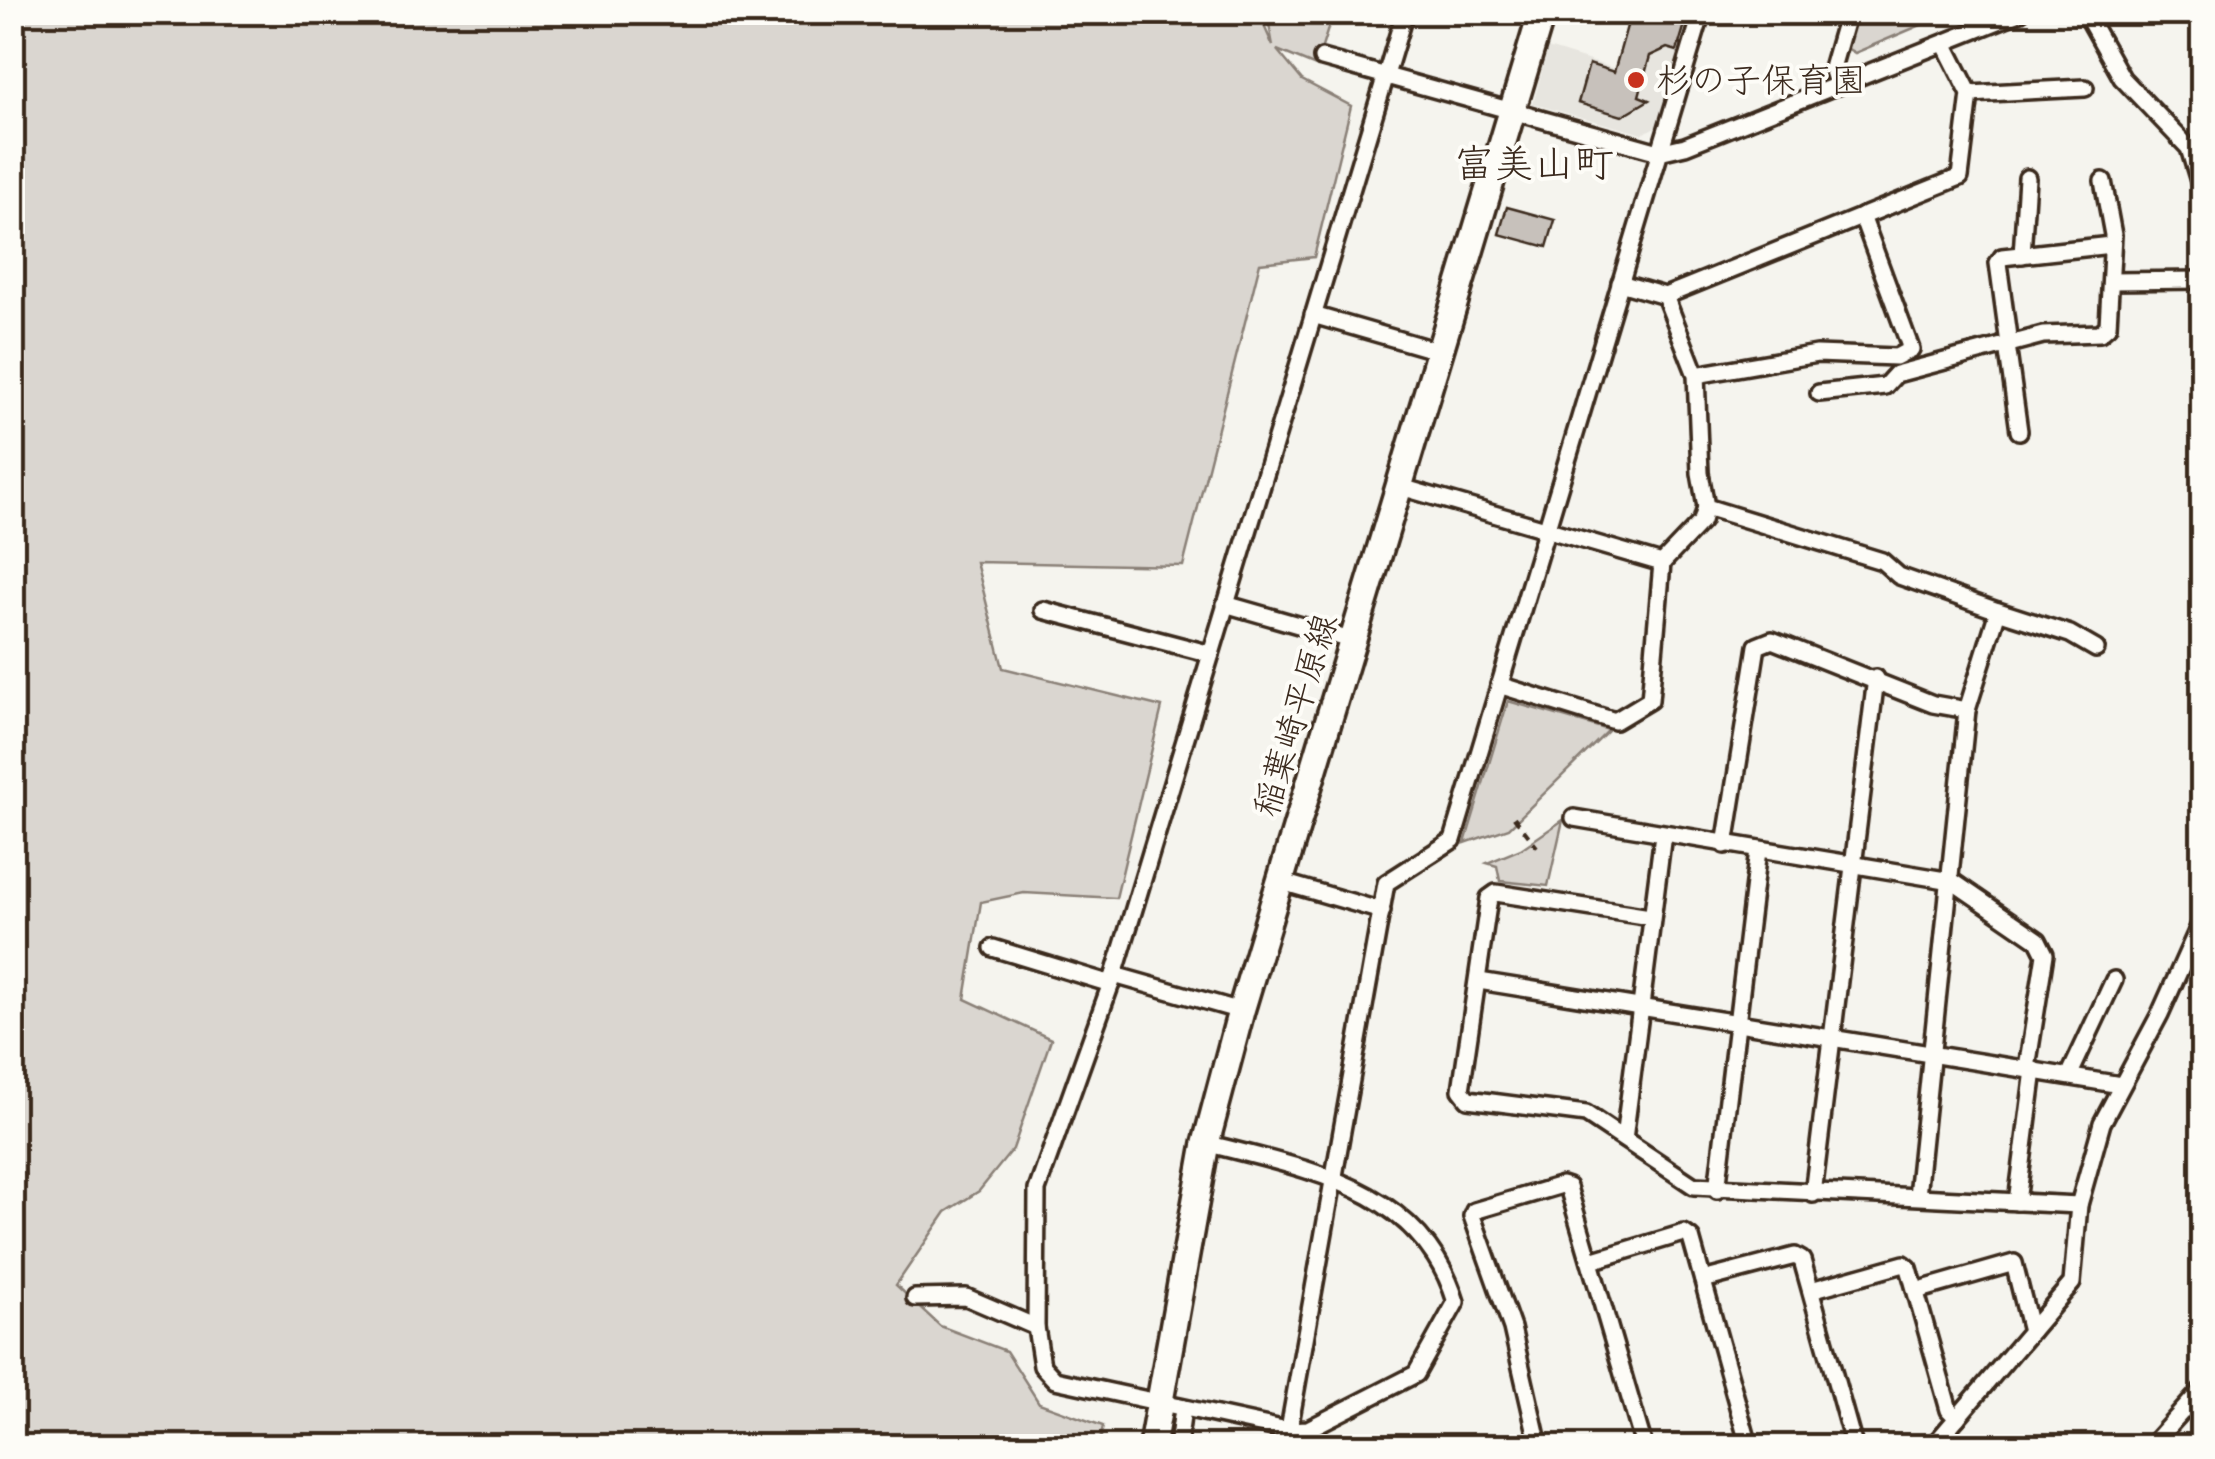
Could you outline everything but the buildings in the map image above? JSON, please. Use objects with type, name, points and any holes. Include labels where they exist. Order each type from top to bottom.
[{"type":"main road","name":"稲葉崎平原線","points":[[1152,1446],[1171,1406],[1206,1143],[1241,1011],[1542,12]]},
{"type":"street","points":[[1206,1143],[1336,1177],[1422,1234],[1456,1302],[1416,1374],[1286,1438],[1171,1406],[1055,1380],[1042,1366],[1036,1327],[1037,1190],[1113,980],[1405,12]]},
{"type":"street","points":[[1286,1438],[1386,883],[1453,840],[1702,12]]},
{"type":"street","points":[[1838,86],[1832,68],[1848,12]]},
{"type":"street","points":[[1322,58],[1659,152],[1685,146],[2020,12]]},
{"type":"street","points":[[2086,12],[2122,78],[2189,148],[2202,191]]},
{"type":"street","points":[[1620,283],[1665,296],[1960,176],[1970,94],[1945,44]]},
{"type":"street","points":[[1970,94],[2085,88]]},
{"type":"street","points":[[2022,255],[2027,178]]},
{"type":"street","points":[[1819,393],[1885,386],[1896,374],[2043,335],[2100,333],[2108,326],[2111,281],[2104,182]]},
{"type":"street","points":[[1696,375],[1817,354],[1896,357],[1912,349],[1862,216]]},
{"type":"street","points":[[2020,431],[1998,263],[2002,256],[2111,246]]},
{"type":"street","points":[[2111,281],[2202,280]]},
{"type":"street","points":[[1500,686],[1616,721],[1650,700],[1662,563],[1702,521],[1706,507],[1700,473],[1696,375],[1665,296]]},
{"type":"street","points":[[1312,315],[1441,352]]},
{"type":"street","points":[[1402,487],[1662,563]]},
{"type":"street","points":[[1706,507],[1882,562],[1900,576],[2070,634],[2096,649]]},
{"type":"street","points":[[1225,604],[1354,641]]},
{"type":"street","points":[[1043,610],[1211,654]]},
{"type":"street","points":[[1917,1196],[1968,710],[1998,610]]},
{"type":"street","points":[[1725,844],[1758,646],[1772,640],[1876,678],[1933,704],[1968,710]]},
{"type":"street","points":[[1813,1194],[1876,678]]},
{"type":"street","points":[[1574,818],[1952,881],[2038,940],[2044,954],[2017,1202]]},
{"type":"street","points":[[1624,1139],[1650,917],[1664,834]]},
{"type":"street","points":[[1718,1190],[1758,850]]},
{"type":"street","points":[[1282,882],[1382,911]]},
{"type":"street","points":[[1650,917],[1496,893],[1490,898],[1460,1090],[1468,1099],[1586,1114],[1694,1186],[2079,1205]]},
{"type":"street","points":[[1934,1446],[2072,1282],[2079,1205],[2102,1123],[2160,1014],[2202,920]]},
{"type":"street","points":[[992,948],[1241,1011]]},
{"type":"street","points":[[2070,1076],[2114,980]]},
{"type":"street","points":[[1479,981],[2120,1085]]},
{"type":"street","points":[[1518,1446],[1538,1444],[1512,1328],[1472,1216],[1491,1206],[1562,1184],[1568,1187],[1644,1446]]},
{"type":"street","points":[[1590,1261],[1684,1233],[1691,1238],[1749,1446]]},
{"type":"street","points":[[1703,1280],[1795,1256],[1802,1260],[1854,1446]]},
{"type":"street","points":[[1916,1291],[2014,1263],[2032,1330]]},
{"type":"street","points":[[1810,1290],[1904,1264],[1916,1291],[1948,1410],[1957,1418]]},
{"type":"street","points":[[915,1298],[966,1297],[1036,1327]]},
{"type":"street","points":[[2151,1446],[2202,1389]]},
{"type":"street","points":[[1171,1406],[1178,1446]]},
{"type":"path","points":[[1514,816],[1537,847]]},
{"type":"shaded area","points":[[1258,12],[1273,46],[1267,13],[1333,13],[1316,66],[1277,50],[1302,80],[1351,106],[1314,257],[1260,263],[1183,566],[976,562],[1003,668],[1162,707],[1116,898],[1024,893],[981,902],[965,999],[1051,1039],[1013,1149],[979,1191],[946,1212],[896,1285],[940,1326],[1006,1351],[1039,1403],[1103,1426],[1099,1446],[13,1446],[12,13]]},
{"type":"shaded area","points":[[1634,13],[1690,17],[1659,125],[1642,134],[1533,104],[1548,48],[1616,69]]},
{"type":"shaded area","points":[[1856,13],[1949,13],[1855,53],[1845,47]]},
{"type":"shaded area","points":[[1508,701],[1609,730],[1509,828],[1465,843]]},
{"type":"shaded area","points":[[1563,820],[1548,886],[1500,881],[1497,866],[1487,863],[1521,849]]},
{"type":"place","name":"杉の子保育園","points":[[1636,80]]},
{"type":"district","name":"富美山町","points":[[1534,163]]}]
